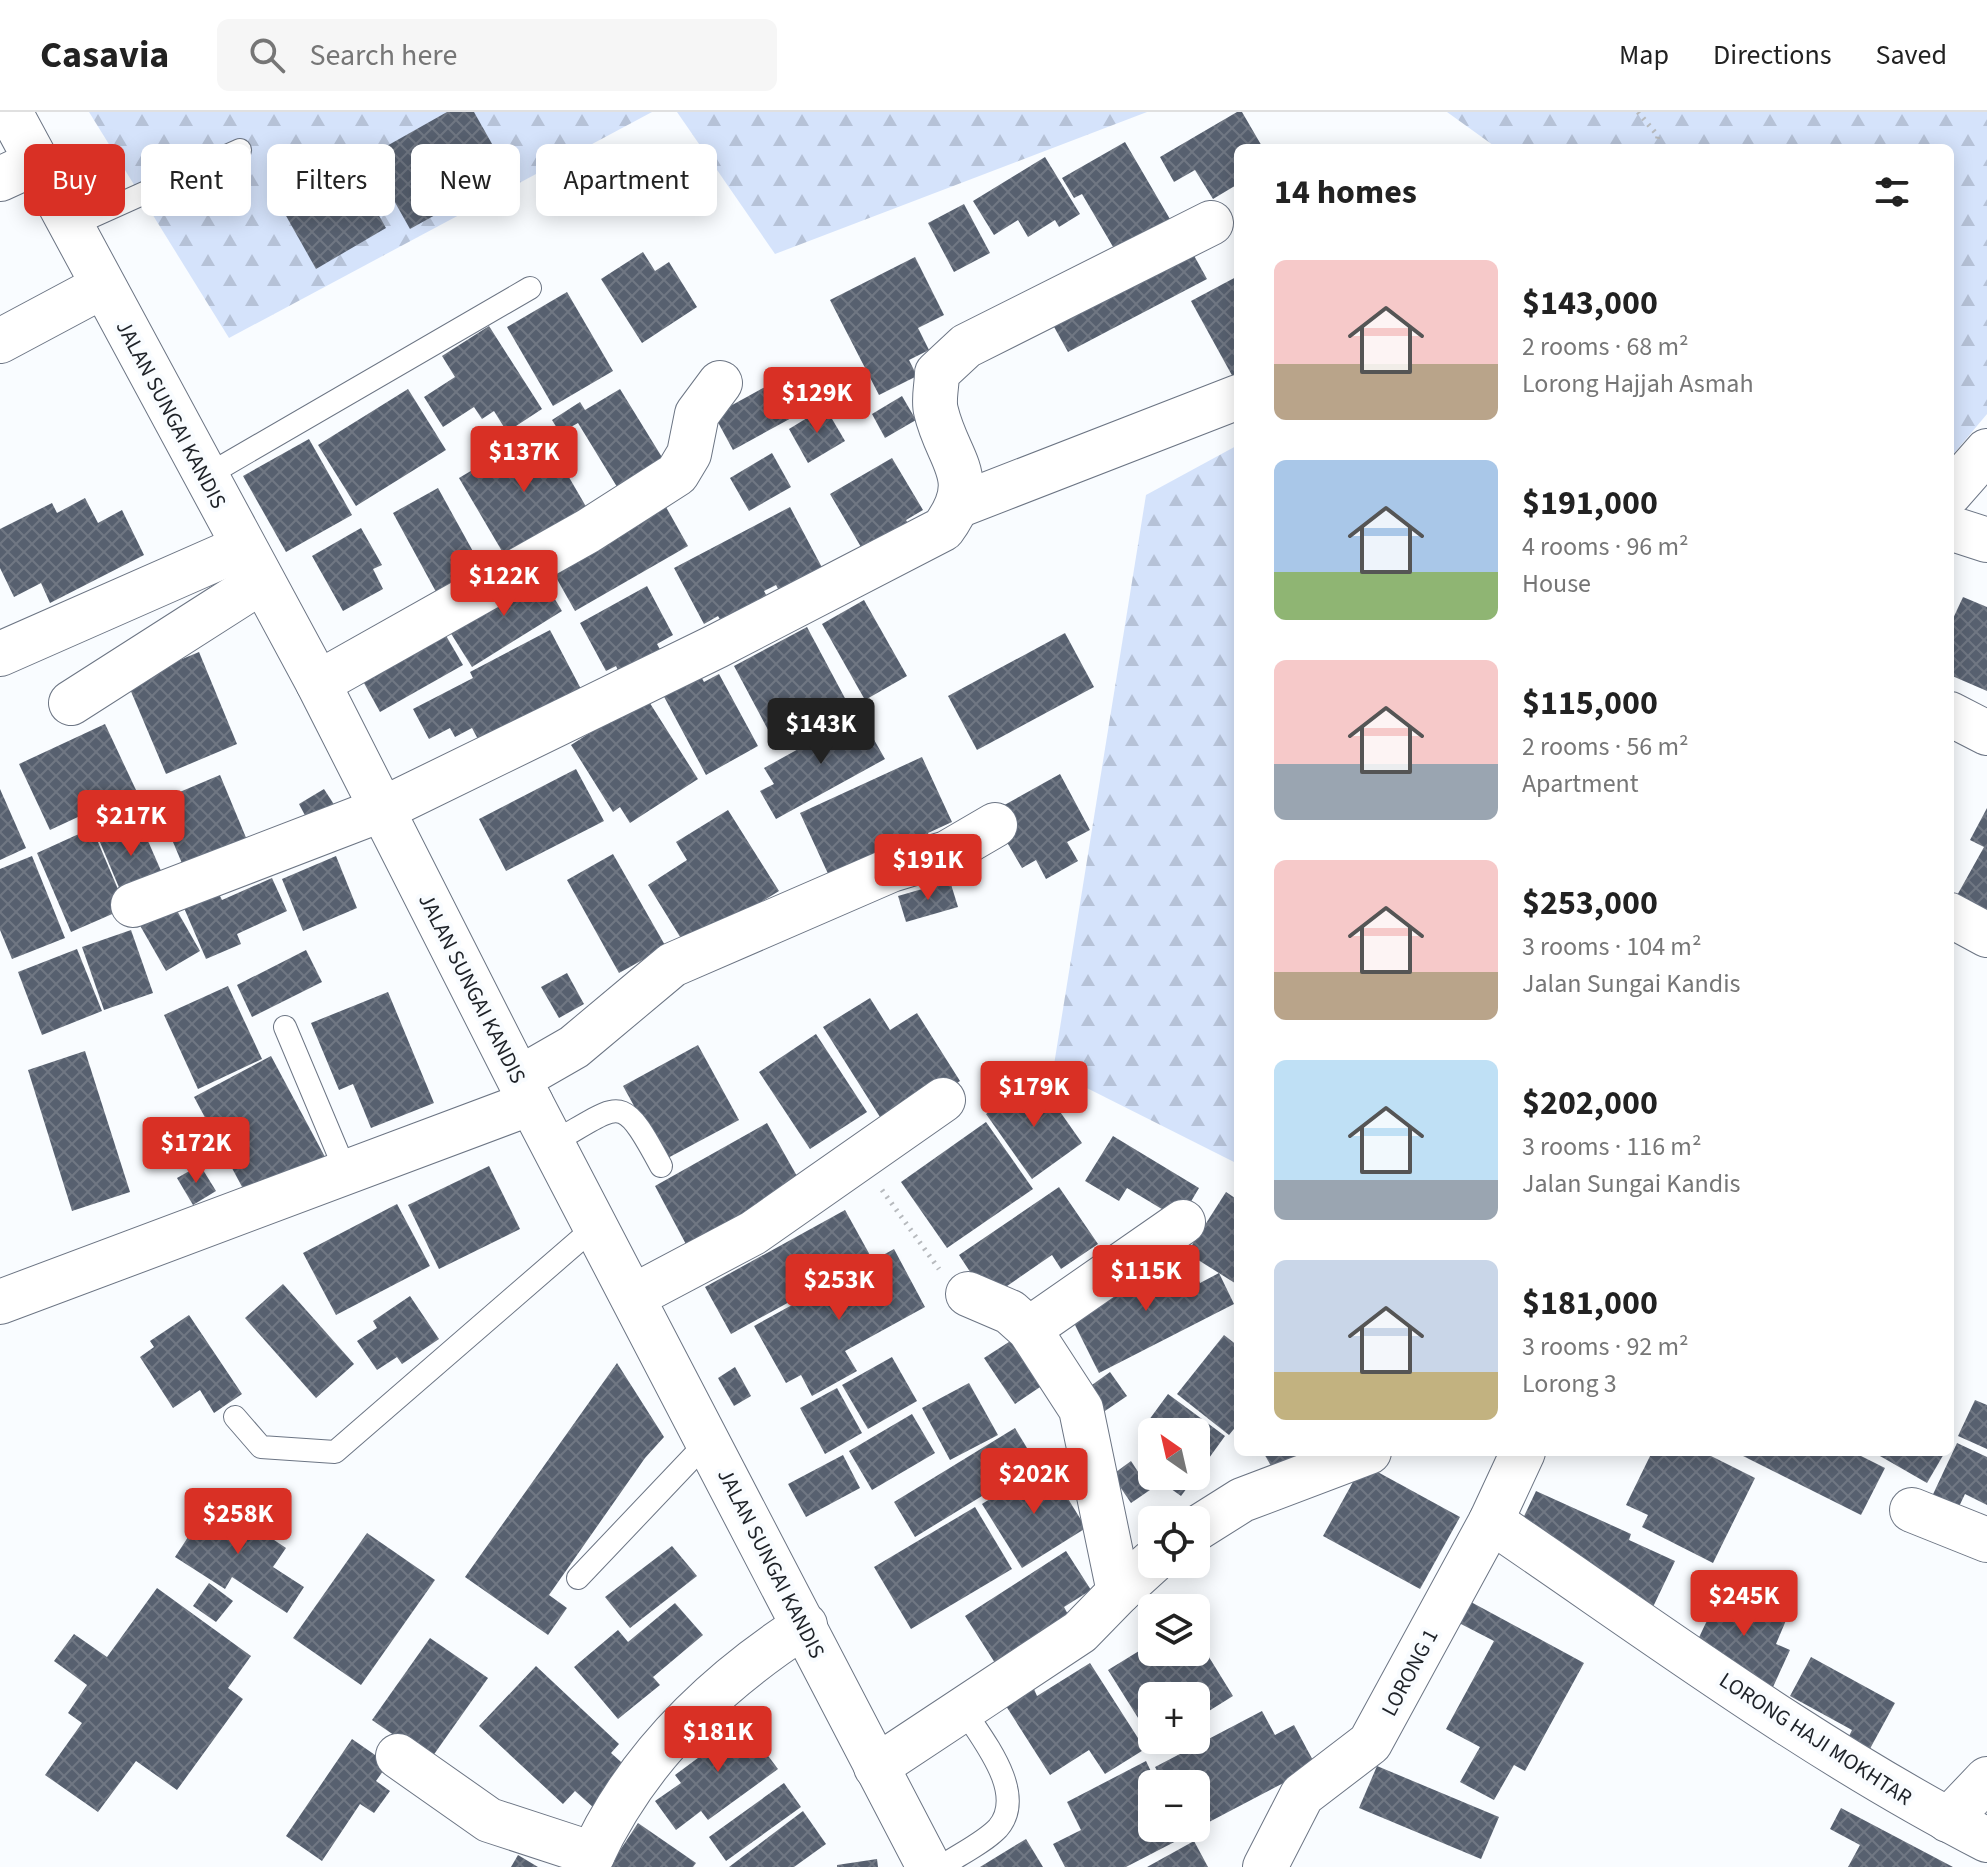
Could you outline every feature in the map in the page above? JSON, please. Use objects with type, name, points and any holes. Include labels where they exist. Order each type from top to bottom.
[{"type":"street","name":"JALAN SUNGAI KANDIS","points":[[10,112],[18,170],[71,226],[318,683],[552,1143],[929,1867]]},
{"type":"street","points":[[960,505],[960,474],[935,409],[937,373],[966,346],[1211,223]]},
{"type":"street","points":[[0,341],[103,286]]},
{"type":"street","points":[[318,683],[588,531],[677,474],[689,454],[697,414],[720,383]]},
{"type":"street","points":[[133,905],[383,809],[717,646],[943,529],[960,505],[1234,399]]},
{"type":"street","points":[[1954,488],[1987,451]]},
{"type":"street","points":[[1954,529],[1987,540]]},
{"type":"street","points":[[0,654],[253,564]]},
{"type":"street","points":[[71,703],[253,564]]},
{"type":"street","points":[[1954,716],[1987,733]]},
{"type":"street","points":[[0,1302],[346,1172],[525,1090],[672,965],[891,870],[947,853],[995,825]]},
{"type":"street","points":[[1954,917],[1987,935]]},
{"type":"street","points":[[634,1296],[753,1233],[857,1157],[943,1100]]},
{"type":"street","points":[[1029,1329],[1183,1222]]},
{"type":"street","points":[[968,1294],[1010,1312],[1029,1329],[1081,1409],[1119,1592]]},
{"type":"street","points":[[1210,1520],[1242,1500],[1358,1456]]},
{"type":"street","name":"LORONG 1","points":[[1265,1867],[1302,1795],[1370,1743],[1491,1521],[1521,1456]]},
{"type":"street","points":[[1912,1510],[1987,1540]]},
{"type":"street","name":"LORONG HAJI MOKHTAR","points":[[1491,1521],[1821,1745],[1987,1840]]},
{"type":"street","points":[[876,1767],[1080,1632],[1138,1575]]},
{"type":"street","points":[[398,1756],[489,1820],[590,1860],[603,1828],[666,1739],[760,1654],[805,1625]]},
{"type":"street","points":[[1948,1820],[1987,1779]]},
{"type":"lane","points":[[71,226],[141,195]]},
{"type":"lane","points":[[206,476],[530,288]]},
{"type":"lane","points":[[285,1027],[346,1172]]},
{"type":"lane","points":[[552,1143],[604,1115],[623,1110],[640,1127],[661,1166]]},
{"type":"lane","points":[[235,1417],[261,1447],[335,1452],[597,1225]]},
{"type":"lane","points":[[578,1578],[709,1440]]},
{"type":"lane","points":[[941,1867],[999,1827],[1006,1807],[1007,1790],[998,1766],[963,1709]]},
{"type":"path","points":[[1638,112],[1658,136],[1657,144]]},
{"type":"path","points":[[857,1157],[934,1264],[968,1294]]},
{"type":"green space","points":[[89,112],[652,112],[592,144],[536,144],[536,174],[520,183],[520,144],[411,144],[411,216],[457,216],[229,338],[153,216],[251,216],[251,144],[141,144],[141,196],[125,170],[125,144],[109,144]]},
{"type":"green space","points":[[677,112],[1147,112],[775,254],[717,170],[717,144],[699,144]]},
{"type":"green space","points":[[1447,112],[1987,112],[1987,414],[1954,453],[1954,144],[1491,144]]},
{"type":"green space","points":[[1234,447],[1234,1162],[1053,1071],[1146,495]]},
{"type":"building","points":[[447,112],[474,112],[492,144],[411,144],[411,216],[433,216],[410,229],[395,202],[395,144],[390,144]]},
{"type":"building","points":[[1237,112],[1242,112],[1261,144],[1234,144],[1234,186],[1213,199],[1195,170],[1174,182],[1160,157]]},
{"type":"building","points":[[1125,142],[1174,226],[1119,257],[1082,194],[1074,198],[1062,178]]},
{"type":"building","points":[[1045,157],[1080,214],[1059,227],[1055,220],[1028,237],[1018,220],[994,235],[973,201]]},
{"type":"building","points":[[964,204],[990,253],[954,272],[928,223]]},
{"type":"building","points":[[286,216],[379,216],[386,228],[316,269]]},
{"type":"building","points":[[643,252],[655,271],[669,262],[697,307],[642,343],[601,279]]},
{"type":"building","points":[[1192,252],[1207,279],[1068,352],[1053,325]]},
{"type":"building","points":[[915,257],[944,315],[918,328],[929,350],[909,360],[917,376],[879,395],[830,300]]},
{"type":"building","points":[[1234,278],[1234,379],[1191,301]]},
{"type":"building","points":[[567,292],[613,371],[553,406],[507,327]]},
{"type":"building","points":[[489,326],[542,409],[507,432],[494,411],[482,419],[474,407],[443,427],[424,397],[455,377],[442,356]]},
{"type":"building","points":[[776,381],[795,416],[733,450],[714,415]]},
{"type":"building","points":[[408,389],[446,450],[356,506],[318,445]]},
{"type":"building","points":[[620,389],[668,467],[622,495],[578,423],[560,433],[552,420],[580,402],[585,410]]},
{"type":"building","points":[[902,396],[916,420],[885,438],[872,414]]},
{"type":"building","points":[[825,407],[845,441],[808,463],[789,429]]},
{"type":"building","points":[[541,429],[588,510],[506,558],[459,478]]},
{"type":"building","points":[[309,439],[352,515],[286,552],[243,476]]},
{"type":"building","points":[[772,453],[791,487],[749,511],[730,478]]},
{"type":"building","points":[[892,458],[923,510],[906,520],[912,531],[877,552],[870,541],[861,547],[830,494]]},
{"type":"building","points":[[438,488],[486,575],[441,601],[393,513]]},
{"type":"building","points":[[85,498],[98,523],[122,510],[144,555],[50,603],[41,583],[14,597],[0,568],[0,529],[52,503],[57,513]]},
{"type":"building","points":[[662,500],[688,546],[575,611],[549,565]]},
{"type":"building","points":[[790,507],[826,575],[783,598],[776,585],[764,591],[770,602],[724,626],[718,616],[704,624],[674,568]]},
{"type":"building","points":[[361,528],[382,565],[373,569],[383,589],[343,611],[312,556]]},
{"type":"building","points":[[536,568],[562,611],[472,667],[445,624]]},
{"type":"building","points":[[647,586],[673,635],[657,644],[663,655],[622,678],[616,666],[606,671],[580,623]]},
{"type":"building","points":[[1963,597],[1987,607],[1987,691],[1954,677],[1954,616]]},
{"type":"building","points":[[864,600],[907,676],[865,700],[822,624]]},
{"type":"building","points":[[441,627],[463,665],[380,712],[359,674]]},
{"type":"building","points":[[807,627],[847,702],[774,741],[734,666]]},
{"type":"building","points":[[550,630],[581,689],[480,743],[472,728],[455,737],[450,728],[429,739],[413,709],[473,678],[470,672]]},
{"type":"building","points":[[1065,633],[1094,687],[977,750],[948,696]]},
{"type":"building","points":[[199,652],[237,744],[166,774],[127,682]]},
{"type":"building","points":[[698,671],[704,682],[719,674],[758,746],[706,775],[661,691]]},
{"type":"building","points":[[646,697],[698,779],[630,823],[620,807],[613,812],[571,745]]},
{"type":"building","points":[[860,715],[885,759],[776,819],[760,791],[774,784],[764,768]]},
{"type":"building","points":[[105,724],[136,790],[50,830],[19,764]]},
{"type":"building","points":[[922,757],[952,822],[928,833],[935,849],[830,878],[800,813]]},
{"type":"building","points":[[576,769],[604,821],[506,871],[479,819]]},
{"type":"building","points":[[1060,774],[1090,830],[1067,842],[1078,861],[1046,879],[1036,860],[1022,868],[990,813]]},
{"type":"building","points":[[220,775],[247,840],[184,868],[156,802]]},
{"type":"building","points":[[0,789],[26,848],[0,860]]},
{"type":"building","points":[[324,789],[335,806],[308,821],[299,804]]},
{"type":"building","points":[[1987,808],[1987,917],[1955,899],[1984,847],[1970,840]]},
{"type":"building","points":[[728,810],[779,891],[687,948],[648,885],[687,860],[676,842]]},
{"type":"building","points":[[138,818],[165,880],[123,897],[97,835]]},
{"type":"building","points":[[92,828],[126,908],[71,932],[37,853]]},
{"type":"building","points":[[613,854],[666,947],[619,973],[567,880]]},
{"type":"building","points":[[32,856],[65,938],[12,959],[0,930],[0,869]]},
{"type":"building","points":[[336,856],[357,908],[303,931],[282,879]]},
{"type":"building","points":[[272,878],[287,911],[237,934],[241,944],[206,959],[181,901],[215,886],[222,900]]},
{"type":"building","points":[[950,881],[958,907],[906,922],[898,896]]},
{"type":"building","points":[[172,902],[200,951],[166,971],[138,922]]},
{"type":"building","points":[[131,930],[153,993],[104,1010],[82,947]]},
{"type":"building","points":[[77,949],[102,1011],[42,1035],[18,972]]},
{"type":"building","points":[[306,950],[322,982],[252,1017],[237,985]]},
{"type":"building","points":[[567,973],[584,1004],[559,1018],[541,987]]},
{"type":"building","points":[[228,986],[262,1059],[198,1089],[164,1015]]},
{"type":"building","points":[[388,992],[434,1103],[371,1128],[353,1084],[339,1090],[311,1023]]},
{"type":"building","points":[[870,998],[890,1030],[917,1013],[960,1081],[887,1128],[823,1027]]},
{"type":"building","points":[[816,1034],[867,1112],[810,1149],[759,1072]]},
{"type":"building","points":[[698,1045],[739,1120],[664,1160],[623,1086]]},
{"type":"building","points":[[85,1051],[130,1192],[72,1211],[28,1070]]},
{"type":"building","points":[[271,1056],[325,1157],[248,1198],[194,1097]]},
{"type":"building","points":[[1037,1079],[1082,1143],[1032,1179],[986,1114]]},
{"type":"building","points":[[986,1122],[1033,1189],[947,1248],[901,1182]]},
{"type":"building","points":[[767,1123],[802,1185],[688,1248],[655,1186]]},
{"type":"building","points":[[1113,1136],[1199,1188],[1180,1220],[1127,1188],[1119,1201],[1085,1181]]},
{"type":"building","points":[[200,1165],[216,1191],[193,1205],[177,1178]]},
{"type":"building","points":[[489,1166],[520,1229],[439,1269],[408,1205]]},
{"type":"building","points":[[1059,1187],[1098,1244],[1061,1269],[1052,1255],[988,1299],[959,1255]]},
{"type":"building","points":[[1226,1192],[1234,1197],[1234,1282],[1187,1253]]},
{"type":"building","points":[[397,1204],[430,1266],[336,1315],[303,1253]]},
{"type":"building","points":[[845,1210],[871,1257],[731,1334],[705,1287]]},
{"type":"building","points":[[894,1249],[925,1307],[845,1351],[857,1371],[812,1396],[801,1375],[786,1383],[754,1326]]},
{"type":"building","points":[[1191,1263],[1200,1283],[1219,1273],[1234,1304],[1099,1373],[1070,1315],[1132,1269],[1142,1288]]},
{"type":"building","points":[[283,1284],[354,1364],[316,1398],[245,1318]]},
{"type":"building","points":[[410,1296],[439,1339],[402,1364],[397,1357],[377,1370],[357,1341],[377,1328],[373,1321]]},
{"type":"building","points":[[189,1315],[242,1394],[214,1413],[200,1390],[173,1408],[140,1357],[154,1347],[150,1341]]},
{"type":"building","points":[[1224,1335],[1234,1343],[1234,1429],[1229,1435],[1177,1394]]},
{"type":"building","points":[[1012,1340],[1043,1385],[1015,1404],[984,1358]]},
{"type":"building","points":[[892,1357],[917,1401],[868,1429],[842,1385]]},
{"type":"building","points":[[617,1363],[664,1437],[645,1458],[549,1595],[567,1608],[548,1635],[465,1577]]},
{"type":"building","points":[[735,1367],[751,1396],[734,1406],[718,1378]]},
{"type":"building","points":[[1110,1372],[1127,1396],[1102,1413],[1085,1390]]},
{"type":"building","points":[[969,1383],[998,1435],[950,1460],[922,1408]]},
{"type":"building","points":[[837,1388],[862,1433],[825,1454],[800,1408]]},
{"type":"building","points":[[1168,1394],[1201,1418],[1150,1418]]},
{"type":"building","points":[[1975,1400],[1987,1405],[1987,1449],[1958,1436]]},
{"type":"building","points":[[912,1414],[935,1453],[872,1490],[849,1451]]},
{"type":"building","points":[[1210,1425],[1225,1436],[1210,1457]]},
{"type":"building","points":[[1015,1428],[1036,1463],[915,1537],[894,1502]]},
{"type":"building","points":[[1957,1443],[1987,1457],[1987,1505],[1965,1494],[1954,1517],[1928,1505],[1951,1456],[1954,1456]]},
{"type":"building","points":[[843,1455],[860,1488],[806,1517],[788,1484]]},
{"type":"building","points":[[1265,1456],[1299,1456],[1274,1471]]},
{"type":"building","points":[[1650,1456],[1711,1456],[1755,1478],[1713,1563],[1642,1527],[1648,1515],[1626,1505]]},
{"type":"building","points":[[1743,1456],[1861,1456],[1885,1468],[1861,1515]]},
{"type":"building","points":[[1880,1456],[1943,1456],[1927,1483]]},
{"type":"building","points":[[1131,1461],[1138,1472],[1138,1490],[1150,1490],[1131,1503],[1112,1475]]},
{"type":"building","points":[[1046,1463],[1086,1528],[1022,1568],[982,1504]]},
{"type":"building","points":[[1363,1464],[1460,1517],[1420,1589],[1323,1536]]},
{"type":"building","points":[[1536,1491],[1631,1534],[1629,1540],[1675,1561],[1652,1609],[1517,1531]]},
{"type":"building","points":[[213,1499],[286,1548],[273,1567],[304,1587],[287,1613],[232,1577],[225,1589],[175,1557]]},
{"type":"building","points":[[975,1507],[1012,1569],[911,1629],[874,1567]]},
{"type":"building","points":[[367,1533],[435,1580],[361,1685],[293,1638]]},
{"type":"building","points":[[672,1546],[697,1576],[630,1628],[605,1597]]},
{"type":"building","points":[[1066,1551],[1091,1590],[1064,1607],[1070,1618],[997,1666],[965,1616]]},
{"type":"building","points":[[209,1583],[233,1601],[216,1622],[193,1606]]},
{"type":"building","points":[[157,1588],[251,1656],[228,1688],[243,1699],[177,1790],[136,1761],[98,1812],[45,1775],[82,1723],[68,1713],[87,1685],[54,1661],[74,1634],[107,1657]]},
{"type":"building","points":[[1722,1589],[1787,1618],[1776,1644],[1790,1650],[1773,1687],[1693,1650]]},
{"type":"building","points":[[1471,1602],[1584,1663],[1525,1771],[1514,1765],[1494,1800],[1460,1782],[1480,1747],[1446,1729],[1494,1641],[1459,1623]]},
{"type":"building","points":[[675,1603],[703,1635],[653,1677],[660,1685],[618,1719],[574,1667],[618,1630],[628,1642]]},
{"type":"building","points":[[430,1638],[488,1678],[430,1760],[372,1720]]},
{"type":"building","points":[[1138,1652],[1138,1666],[1210,1666],[1210,1659],[1233,1696],[1210,1710],[1210,1682],[1138,1682],[1138,1718],[1108,1670]]},
{"type":"building","points":[[1811,1657],[1895,1703],[1866,1756],[1845,1744],[1852,1730],[1790,1696]]},
{"type":"building","points":[[1090,1663],[1138,1738],[1138,1753],[1105,1774],[1089,1750],[1050,1775],[1006,1706],[1034,1689],[1037,1696]]},
{"type":"building","points":[[536,1666],[619,1744],[611,1753],[630,1770],[594,1808],[575,1791],[563,1804],[479,1726]]},
{"type":"building","points":[[1262,1711],[1275,1735],[1294,1725],[1316,1766],[1210,1822],[1210,1770],[1157,1770],[1155,1767],[1180,1754],[1210,1754],[1210,1738]]},
{"type":"building","points":[[736,1713],[778,1769],[708,1820],[701,1811],[676,1830],[655,1801],[681,1783],[675,1775],[706,1752],[698,1741]]},
{"type":"building","points":[[352,1739],[388,1764],[376,1781],[390,1791],[374,1813],[360,1804],[322,1861],[286,1836]]},
{"type":"building","points":[[1146,1761],[1150,1770],[1138,1770],[1138,1842],[1174,1842],[1126,1867],[1065,1867],[1053,1844],[1081,1830],[1067,1802]]},
{"type":"building","points":[[1377,1766],[1499,1817],[1481,1859],[1359,1808]]},
{"type":"building","points":[[784,1783],[801,1807],[726,1861],[709,1837]]},
{"type":"building","points":[[1841,1808],[1953,1867],[1848,1867],[1860,1845],[1830,1829]]},
{"type":"building","points":[[803,1811],[826,1844],[794,1867],[729,1867]]},
{"type":"building","points":[[638,1823],[696,1863],[693,1867],[609,1867]]},
{"type":"building","points":[[1026,1839],[1043,1867],[980,1867]]},
{"type":"building","points":[[1195,1842],[1208,1867],[1147,1867]]},
{"type":"building","points":[[518,1855],[538,1867],[511,1867]]},
{"type":"building","points":[[877,1859],[878,1867],[837,1867],[837,1865]]}]
